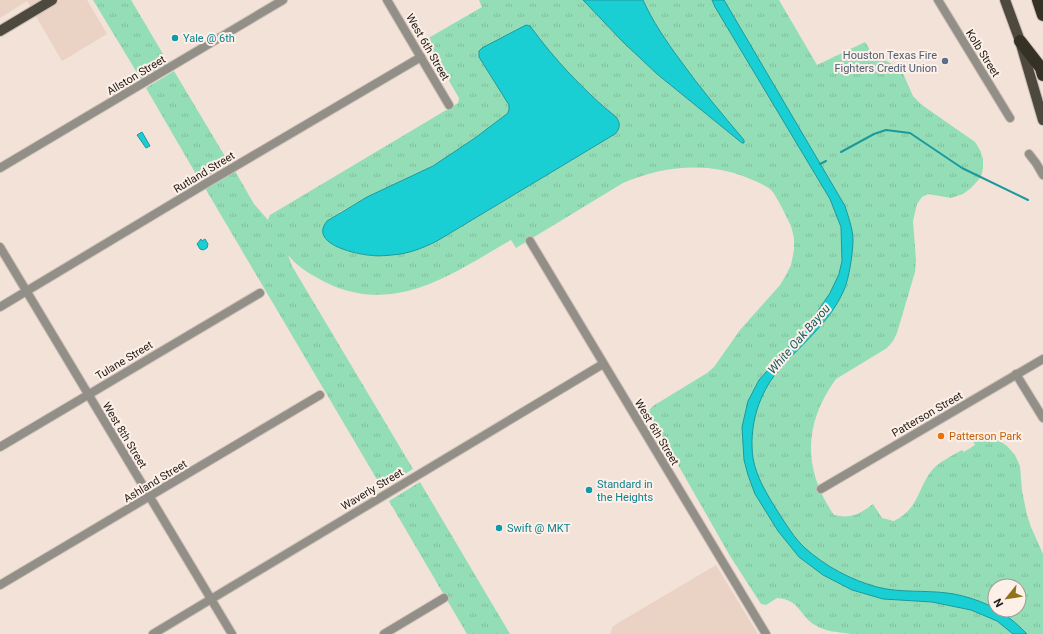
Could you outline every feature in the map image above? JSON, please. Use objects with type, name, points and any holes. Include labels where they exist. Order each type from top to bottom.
[{"type":"highway","points":[[1038,0],[1043,15]]},
{"type":"highway","points":[[1020,41],[1041,68],[1043,75]]},
{"type":"main road","points":[[0,31],[52,0]]},
{"type":"main road","points":[[1005,0],[1020,41],[1043,120]]},
{"type":"street","name":"Allston Street","points":[[0,168],[283,0]]},
{"type":"street","name":"Kolb Street","points":[[938,0],[1010,118]]},
{"type":"street","name":"West 6th Street","points":[[389,1],[449,105]]},
{"type":"street","name":"Rutland Street","points":[[0,307],[421,57]]},
{"type":"street","points":[[1029,154],[1043,175]]},
{"type":"street","name":"West 6th Street","points":[[530,241],[766,634]]},
{"type":"street","name":"West 8th Street","points":[[0,247],[232,634]]},
{"type":"street","name":"Tulane Street","points":[[0,448],[88,394],[260,293]]},
{"type":"street","name":"Patterson Street","points":[[821,489],[1043,358]]},
{"type":"street","name":"Waverly Street","points":[[153,634],[212,600],[603,364]]},
{"type":"street","points":[[1016,374],[1043,418]]},
{"type":"street","name":"Ashland Street","points":[[0,585],[320,395]]},
{"type":"street","points":[[384,634],[444,598]]},
{"type":"shaded area","points":[[0,0],[87,0],[107,34],[62,61],[27,1],[0,18]]},
{"type":"shaded area","points":[[716,565],[758,634],[610,634],[613,626]]},
{"type":"green space","points":[[93,0],[131,0],[169,64],[142,81]]},
{"type":"green space","points":[[479,0],[583,0],[657,74],[742,143],[744,140],[702,91],[675,55],[663,37],[643,0],[779,0],[817,65],[865,42],[872,53],[901,69],[913,96],[922,105],[975,142],[983,159],[981,177],[963,194],[951,198],[928,194],[922,197],[917,204],[913,221],[916,260],[915,272],[897,333],[887,348],[836,379],[825,396],[817,413],[811,447],[812,464],[824,498],[834,515],[855,515],[873,504],[882,518],[894,521],[902,516],[914,504],[933,469],[951,456],[962,450],[964,452],[975,445],[973,441],[982,435],[998,440],[1007,446],[1015,455],[1020,466],[1022,491],[1027,515],[1043,554],[1043,634],[851,634],[819,627],[810,621],[795,605],[785,599],[777,598],[766,605],[761,604],[730,556],[649,414],[650,409],[653,406],[707,373],[714,367],[740,330],[780,285],[791,265],[794,250],[794,238],[791,226],[770,189],[748,178],[717,169],[669,169],[638,177],[623,183],[516,248],[511,240],[445,277],[400,293],[377,295],[352,292],[327,283],[316,277],[306,271],[288,255],[292,266],[413,469],[382,488],[205,188],[235,171],[254,204],[268,220],[270,215],[458,103],[459,98],[425,40],[482,7]],"holes":[[[541,42],[576,81],[616,117],[615,134],[437,241],[425,246],[400,254],[375,256],[349,251],[334,245],[325,238],[323,229],[340,212],[367,197],[445,159],[508,113],[509,105],[479,57],[479,54]]]},
{"type":"green space","points":[[174,71],[229,163],[200,181],[146,88]]},
{"type":"green space","points":[[420,482],[510,634],[467,634],[389,501]]},
{"type":"water","points":[[583,0],[643,0],[655,24],[670,46],[703,91],[744,140],[744,143],[742,143],[657,74],[623,42]]},
{"type":"water","name":"White Oak Bayou","points":[[712,0],[724,0],[845,206],[853,236],[849,273],[846,285],[838,303],[821,325],[774,376],[759,404],[753,425],[752,447],[753,458],[763,486],[787,526],[801,544],[821,561],[839,572],[867,584],[886,589],[947,593],[971,598],[987,605],[987,617],[971,610],[932,602],[883,599],[852,590],[823,575],[799,557],[778,531],[755,494],[744,460],[742,427],[748,401],[759,380],[809,324],[830,293],[839,274],[842,261],[841,227],[830,199]]},
{"type":"water","points":[[526,25],[530,26],[559,63],[616,117],[619,121],[619,126],[615,134],[437,241],[421,248],[410,252],[383,256],[352,252],[335,246],[328,241],[324,235],[323,229],[327,221],[367,197],[433,166],[475,138],[508,113],[509,105],[479,57],[479,51]]},
{"type":"water","points":[[142,132],[150,146],[146,148],[137,135]]},
{"type":"water","points":[[201,239],[202,241],[205,239],[208,244],[207,248],[203,250],[200,249],[197,244]]},
{"type":"water","points":[[990,618],[1009,618],[1027,634],[1013,634],[997,621]]},
{"type":"waterway","points":[[841,152],[874,134],[886,130],[910,133],[962,168],[1028,200]]},
{"type":"waterway","points":[[820,164],[826,161]]},
{"type":"place","name":"Yale @ 6th","points":[[175,38]]},
{"type":"place","name":"Houston Texas Fire Fighters Credit Union","points":[[945,61]]},
{"type":"place","name":"Patterson Park","points":[[941,436]]},
{"type":"place","name":"Standard in the Heights","points":[[589,490]]},
{"type":"place","name":"Swift @ MKT","points":[[499,528]]}]
